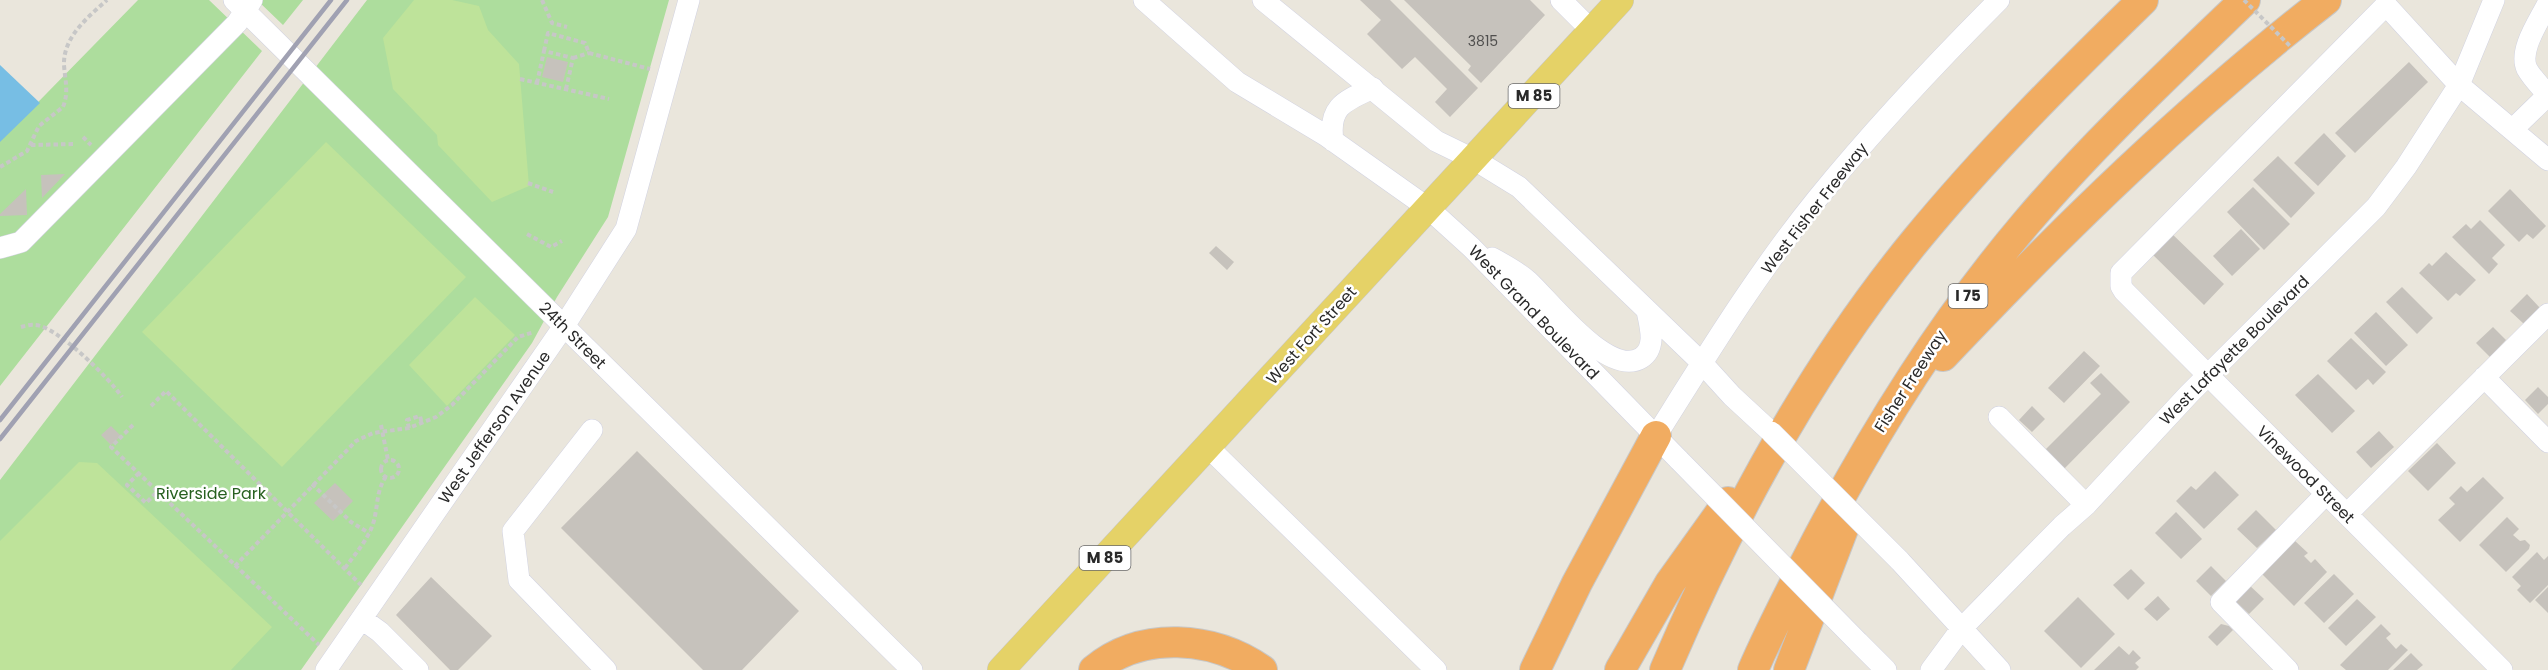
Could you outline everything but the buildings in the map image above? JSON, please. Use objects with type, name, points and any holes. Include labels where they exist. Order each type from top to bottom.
[{"type":"highway","points":[[2115,28],[2136,0]]},
{"type":"highway","points":[[1665,670],[1734,522],[1783,432],[1860,316],[1916,240],[2013,130],[2143,0]]},
{"type":"highway","name":"Fisher Freeway","points":[[1753,670],[1776,620],[1856,468],[1936,338],[2026,223],[2116,126],[2244,0]]},
{"type":"highway","points":[[1789,670],[1879,429],[1944,355],[2073,221],[2153,145],[2278,37],[2326,0]]},
{"type":"highway","points":[[1620,670],[1645,623],[1683,563],[1808,393]]},
{"type":"highway","points":[[1535,670],[1577,583],[1656,436]]},
{"type":"highway","points":[[1094,670],[1126,651],[1174,642],[1204,644],[1250,662],[1262,670]]},
{"type":"main road","name":"West Fort Street","points":[[1001,670],[1475,160],[1620,0]]},
{"type":"street","name":"West Jefferson Avenue","points":[[330,664],[564,326],[626,229],[689,0]]},
{"type":"street","name":"West Grand Boulevard","points":[[1144,0],[1237,82],[1333,141],[1428,208],[1471,247],[1886,670]]},
{"type":"street","points":[[1263,0],[1436,141],[1475,160],[1519,188],[1702,363],[1732,396],[1899,560],[2000,670]]},
{"type":"street","points":[[1561,0],[1592,32]]},
{"type":"street","name":"West Fisher Freeway","points":[[1656,436],[1771,260],[1817,199],[1875,132],[1999,0]]},
{"type":"street","name":"West Lafayette Boulevard","points":[[1931,670],[1962,628],[2062,526],[2086,505],[2208,376],[2376,207],[2406,167],[2459,85],[2494,0]]},
{"type":"street","points":[[0,248],[21,242],[237,23],[244,3]]},
{"type":"street","name":"24th Street","points":[[244,3],[564,326],[912,670]]},
{"type":"street","points":[[2513,129],[2548,95],[2528,70],[2524,61],[2525,52],[2548,3]]},
{"type":"street","name":"Vinewood Street","points":[[2459,85],[2386,5],[2121,273],[2121,286],[2502,670]]},
{"type":"street","points":[[2459,85],[2548,160]]},
{"type":"street","points":[[1333,141],[1331,128],[1335,112],[1351,98],[1373,88]]},
{"type":"street","points":[[1471,247],[1526,279],[1595,347],[1614,359],[1630,362],[1638,360],[1648,352],[1651,337],[1647,310]]},
{"type":"street","points":[[2347,514],[2548,314]]},
{"type":"street","points":[[2484,377],[2548,442]]},
{"type":"street","points":[[1999,417],[2086,505]]},
{"type":"street","points":[[592,430],[513,531],[519,580],[606,670]]},
{"type":"street","points":[[1208,447],[1436,670]]},
{"type":"street","points":[[2288,670],[2221,602],[2326,494]]},
{"type":"street","points":[[362,619],[380,632],[418,670]]},
{"type":"path","points":[[0,167],[22,155],[31,146],[39,126],[63,107],[66,98],[64,54],[69,43],[88,18],[107,0]]},
{"type":"path","points":[[542,0],[552,23],[567,27]]},
{"type":"path","points":[[2244,0],[2291,47]]},
{"type":"path","points":[[556,35],[558,24]]},
{"type":"path","points":[[537,83],[548,33],[585,43],[589,53]]},
{"type":"path","points":[[544,51],[573,58],[589,53],[669,73]]},
{"type":"path","points":[[566,89],[573,58]]},
{"type":"path","points":[[520,79],[609,99]]},
{"type":"path","points":[[31,146],[75,144]]},
{"type":"path","points":[[528,183],[553,192]]},
{"type":"path","points":[[527,234],[551,247],[562,241]]},
{"type":"path","points":[[21,327],[36,324],[63,339],[101,371],[122,397]]},
{"type":"path","points":[[235,566],[356,441],[382,432],[409,428],[436,417],[452,405],[518,337],[542,330]]},
{"type":"path","points":[[151,406],[166,391],[366,590]]},
{"type":"path","points":[[409,428],[407,420],[420,416],[422,424]]},
{"type":"path","points":[[133,425],[111,447],[235,566],[330,664]]},
{"type":"path","points":[[381,425],[388,460]]},
{"type":"path","points":[[388,460],[397,463],[399,471],[394,478],[385,478],[380,469],[382,463],[388,460]]},
{"type":"path","points":[[139,473],[127,485],[146,502],[158,491]]},
{"type":"path","points":[[345,568],[369,533],[374,521],[379,491],[385,478]]},
{"type":"path","points":[[312,484],[351,522],[369,533]]},
{"type":"green space","points":[[138,0],[209,0],[262,51],[0,386],[0,141]]},
{"type":"green space","points":[[257,0],[303,0],[283,25]]},
{"type":"green space","name":"Riverside Park","points":[[367,0],[669,0],[608,217],[557,297],[532,343],[301,670],[0,670],[0,480]]},
{"type":"green space","points":[[414,0],[452,0],[479,6],[488,30],[519,64],[529,186],[492,202],[438,145],[437,135],[393,89],[383,38]]},
{"type":"green space","points":[[326,142],[466,277],[282,467],[142,332]]},
{"type":"green space","points":[[475,297],[515,335],[447,406],[409,365]]},
{"type":"green space","points":[[79,462],[97,463],[272,627],[231,670],[0,670],[0,541]]},
{"type":"water","points":[[0,65],[40,103],[0,142]]},
{"type":"railway","points":[[0,420],[331,0]]},
{"type":"railway","points":[[0,439],[347,0]]}]
